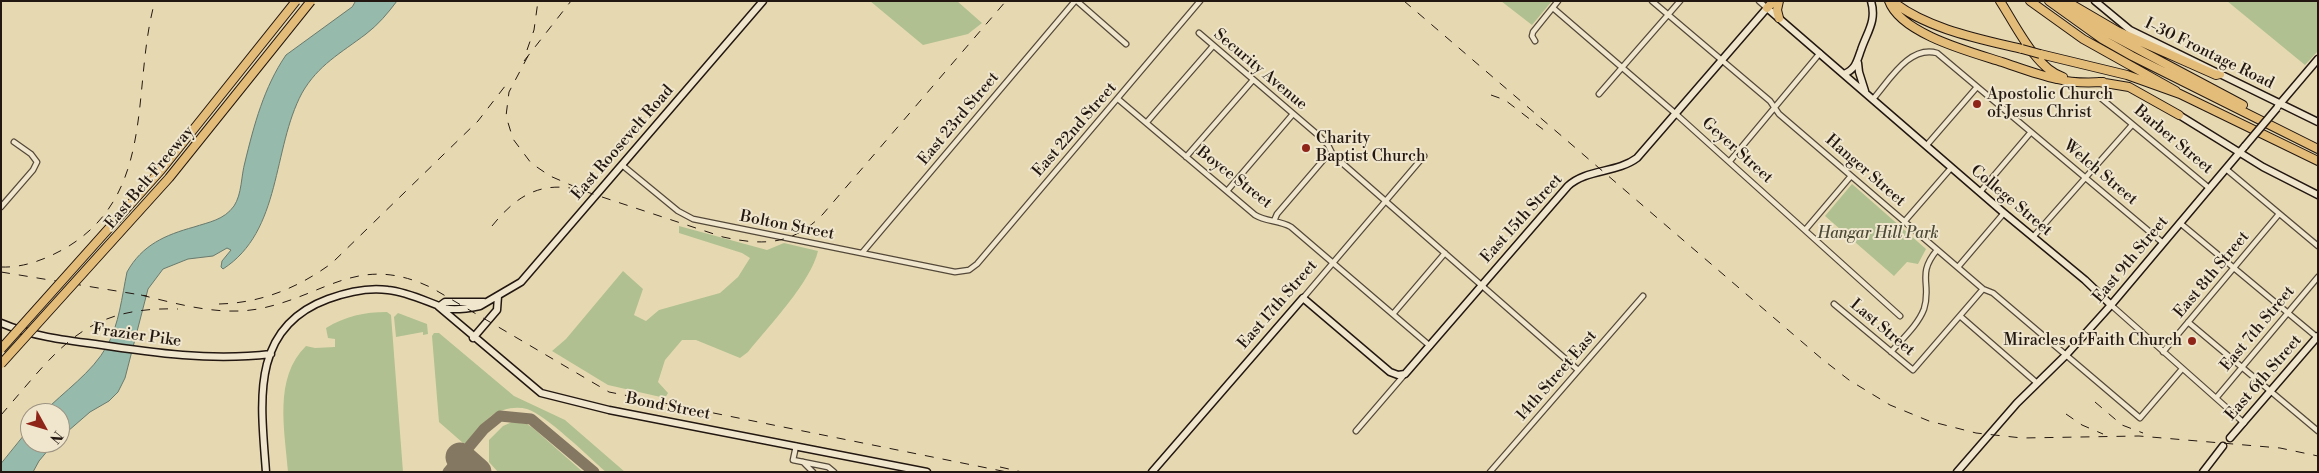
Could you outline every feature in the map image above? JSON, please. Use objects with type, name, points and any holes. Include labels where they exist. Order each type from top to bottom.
[{"type":"highway","name":"East Belt Freeway","points":[[1,349],[161,170],[296,1]]},
{"type":"highway","name":"East Belt Freeway","points":[[1,364],[169,178],[310,1]]},
{"type":"highway","points":[[1767,8],[1774,1]]},
{"type":"highway","points":[[1779,1],[1777,10],[1779,18]]},
{"type":"highway","points":[[1891,1],[1910,14],[1930,23],[2040,54],[2118,72],[2180,94],[2318,161]]},
{"type":"highway","points":[[1891,1],[1902,17],[1917,29],[1954,46],[2056,79],[2103,82]]},
{"type":"highway","points":[[2000,1],[2037,57],[2047,68],[2067,78],[2125,85],[2138,90],[2179,115]]},
{"type":"highway","points":[[2030,1],[2083,40],[2108,55],[2172,87],[2180,94]]},
{"type":"highway","points":[[2049,1],[2102,39],[2132,56],[2318,148]]},
{"type":"highway","points":[[2059,1],[2108,34],[2318,144]]},
{"type":"highway","points":[[2066,1],[2119,32],[2216,75],[2220,74]]},
{"type":"main road","name":"East Roosevelt Road","points":[[266,472],[262,395],[264,376],[270,354],[282,332],[301,311],[343,294],[361,290],[383,289],[405,293],[438,304],[445,302],[484,302],[521,282],[763,1]]},
{"type":"main road","points":[[1844,74],[1853,69],[1873,24],[1871,1]]},
{"type":"main road","name":"I-30 Frontage Road","points":[[2095,1],[2130,30],[2220,74],[2278,106],[2318,122]]},
{"type":"main road","name":"College Street","points":[[1767,8],[1866,92],[1951,168],[2085,280],[2111,305]]},
{"type":"main road","name":"East 15th Street","points":[[1405,374],[1572,182],[1634,160],[1767,8]]},
{"type":"main road","points":[[1858,58],[1859,72],[1866,92]]},
{"type":"main road","name":"East 9th Street","points":[[1957,472],[2037,383],[2066,355],[2111,305],[2318,59]]},
{"type":"main road","points":[[1851,80],[1859,72]]},
{"type":"main road","points":[[2179,115],[2240,153],[2318,194]]},
{"type":"main road","points":[[473,338],[497,310],[498,296]]},
{"type":"main road","points":[[1303,298],[1390,372],[1398,375],[1405,374]]},
{"type":"main road","name":"East 17th Street","points":[[1152,472],[1303,298]]},
{"type":"main road","name":"Bond Street","points":[[438,304],[473,338],[541,393],[609,410],[927,472]]},
{"type":"main road","name":"Frazier Pike","points":[[1,323],[50,338],[148,352],[210,358],[270,354]]},
{"type":"main road","name":"East 6th Street","points":[[2230,438],[2317,337]]},
{"type":"main road","points":[[2202,472],[2223,446]]},
{"type":"street","points":[[1076,1],[1126,44]]},
{"type":"street","name":"East 23rd Street","points":[[862,254],[1076,1]]},
{"type":"street","name":"East 22nd Street","points":[[965,272],[977,264],[1200,1]]},
{"type":"street","points":[[1535,41],[1532,36],[1533,32],[1558,1]]},
{"type":"street","name":"Hanger Street","points":[[1652,1],[1770,101],[1774,109],[1904,222],[1983,289],[1993,293],[2140,418],[2182,369]]},
{"type":"street","points":[[1599,94],[1680,1]]},
{"type":"street","name":"College Street","points":[[1759,1],[1767,8]]},
{"type":"street","name":"Geyer Street","points":[[1553,8],[1730,161],[1900,316]]},
{"type":"street","name":"Security Avenue","points":[[1199,34],[1328,145],[1332,155],[1578,370]]},
{"type":"street","points":[[1147,122],[1213,46]]},
{"type":"street","name":"Welch Street","points":[[1874,99],[1911,57],[1926,52],[1940,56],[2163,243]]},
{"type":"street","points":[[1730,161],[1820,53]]},
{"type":"street","points":[[1186,157],[1253,80]]},
{"type":"street","points":[[1926,146],[1977,87]]},
{"type":"street","name":"Barber Street","points":[[2096,94],[2209,188]]},
{"type":"street","name":"Boyce Street","points":[[1118,99],[1255,215],[1264,220],[1274,221],[1291,227],[1430,346]]},
{"type":"street","points":[[1227,191],[1293,114]]},
{"type":"street","points":[[2033,238],[2132,124]]},
{"type":"street","points":[[1980,192],[2031,132]]},
{"type":"street","points":[[1,206],[27,177],[37,162],[31,154],[14,142]]},
{"type":"street","points":[[1274,221],[1277,214],[1325,158],[1332,155]]},
{"type":"street","name":"East 17th Street","points":[[1303,298],[1424,156]]},
{"type":"street","name":"Bolton Street","points":[[622,165],[678,211],[692,219],[862,254],[955,272],[965,272]]},
{"type":"street","points":[[1904,222],[1951,168]]},
{"type":"street","points":[[2226,169],[2318,246]]},
{"type":"street","points":[[1806,229],[1851,176]]},
{"type":"street","points":[[1958,267],[2004,213]]},
{"type":"street","name":"East 8th Street","points":[[2163,352],[2279,214]]},
{"type":"street","points":[[2180,223],[2317,337]]},
{"type":"street","points":[[1891,352],[1917,322],[1923,310],[1926,297],[1924,274],[1926,264],[1937,250]]},
{"type":"street","points":[[1393,314],[1445,253]]},
{"type":"street","name":"East 7th Street","points":[[2216,397],[2318,277]]},
{"type":"street","points":[[1983,289],[1960,316],[2037,383]]},
{"type":"street","name":"14th Street East","points":[[1490,472],[1644,296]]},
{"type":"street","name":"Last Street","points":[[1834,304],[1913,370],[1960,316]]},
{"type":"street","name":"College Street","points":[[2111,305],[2244,423]]},
{"type":"street","points":[[2188,322],[2318,431]]},
{"type":"street","name":"East 15th Street","points":[[1356,431],[1405,374]]},
{"type":"street","points":[[796,446],[793,460],[828,466],[834,472]]},
{"type":"street","points":[[804,462],[813,472]]},
{"type":"green space","points":[[870,1],[957,1],[982,23],[968,34],[923,45]]},
{"type":"green space","points":[[1501,1],[1552,1],[1532,25]]},
{"type":"green space","points":[[2227,1],[2318,1],[2318,51],[2305,65]]},
{"type":"green space","name":"Hangar Hill Park","points":[[1852,184],[1926,249],[1918,264],[1907,262],[1894,276],[1825,216]]},
{"type":"green space","points":[[679,226],[767,250],[784,243],[818,251],[814,263],[798,290],[748,352],[740,358],[696,340],[682,340],[665,360],[658,382],[668,393],[665,398],[608,385],[552,351],[566,339],[623,271],[643,289],[634,315],[646,321],[659,310],[720,293],[738,277],[750,258],[742,253],[679,233]]},
{"type":"green space","points":[[387,312],[391,315],[403,472],[288,472],[284,423],[285,389],[289,373],[296,359],[306,346],[315,348],[335,347],[335,339],[328,338],[326,328],[333,324],[355,316]]},
{"type":"green space","points":[[398,313],[427,324],[428,334],[423,335],[423,332],[396,337],[394,317]]},
{"type":"green space","points":[[434,333],[439,333],[514,396],[565,420],[625,472],[606,472],[545,419],[522,408],[508,409],[491,416],[468,443],[463,443],[439,422],[432,336]]},
{"type":"green space","points":[[512,422],[527,424],[533,428],[583,472],[498,472],[489,462],[489,440],[503,426]]},
{"type":"shaded area","points":[[356,1],[397,1],[375,27],[323,67],[308,83],[292,115],[266,211],[256,233],[242,253],[223,269],[221,267],[222,261],[231,250],[227,248],[213,256],[188,259],[163,269],[148,289],[125,378],[118,392],[109,401],[90,412],[70,429],[70,403],[54,403],[94,365],[107,346],[117,320],[127,272],[133,263],[155,242],[183,230],[216,220],[230,211],[239,196],[252,134],[266,93],[278,67],[286,55],[352,7]]},
{"type":"shaded area","points":[[20,440],[20,453],[46,453],[33,472],[1,472],[1,464]]},
{"type":"taxiway","points":[[448,472],[484,429],[500,416],[531,419],[594,472]]},
{"type":"runway","points":[[460,457],[477,472]]},
{"type":"railway","points":[[1,267],[19,266],[36,261],[69,246],[97,223],[116,196],[129,167],[136,135],[148,34],[155,1]]},
{"type":"railway","points":[[527,50],[534,30],[538,1]]},
{"type":"railway","points":[[524,61],[571,1]]},
{"type":"railway","points":[[528,56],[509,92],[506,116],[513,139],[531,163],[550,176],[587,192],[723,237],[752,242],[765,242],[789,237],[800,232],[823,214],[1006,1]]},
{"type":"railway","points":[[1404,1],[1822,359],[1849,380],[1890,405],[1929,421],[1976,433],[2022,438],[2139,436],[2280,448],[2318,456]]},
{"type":"railway","points":[[219,304],[250,301],[278,293],[306,280],[332,263],[478,121],[509,81]]},
{"type":"railway","points":[[1491,95],[1505,100],[1549,134]]},
{"type":"railway","points":[[492,226],[508,208],[526,195],[546,188],[570,188]]},
{"type":"railway","points":[[1,272],[147,296]]},
{"type":"railway","points":[[141,295],[199,308],[243,311],[282,303],[343,280],[362,275],[383,274],[406,278],[432,288],[609,392],[1007,472]]},
{"type":"railway","points":[[1,415],[57,352],[75,336],[95,324],[118,315],[145,310],[178,309]]},
{"type":"railway","points":[[2095,402],[2122,425],[2143,433]]},
{"type":"railway","points":[[2066,414],[2082,425],[2103,434]]},
{"type":"railway","points":[[1000,467],[1022,472]]},
{"type":"place","name":"Apostolic Church of Jesus Christ","points":[[1977,104]]},
{"type":"place","name":"Charity Baptist Church","points":[[1306,148]]},
{"type":"place","name":"Miracles of Faith Church","points":[[2192,341]]}]
